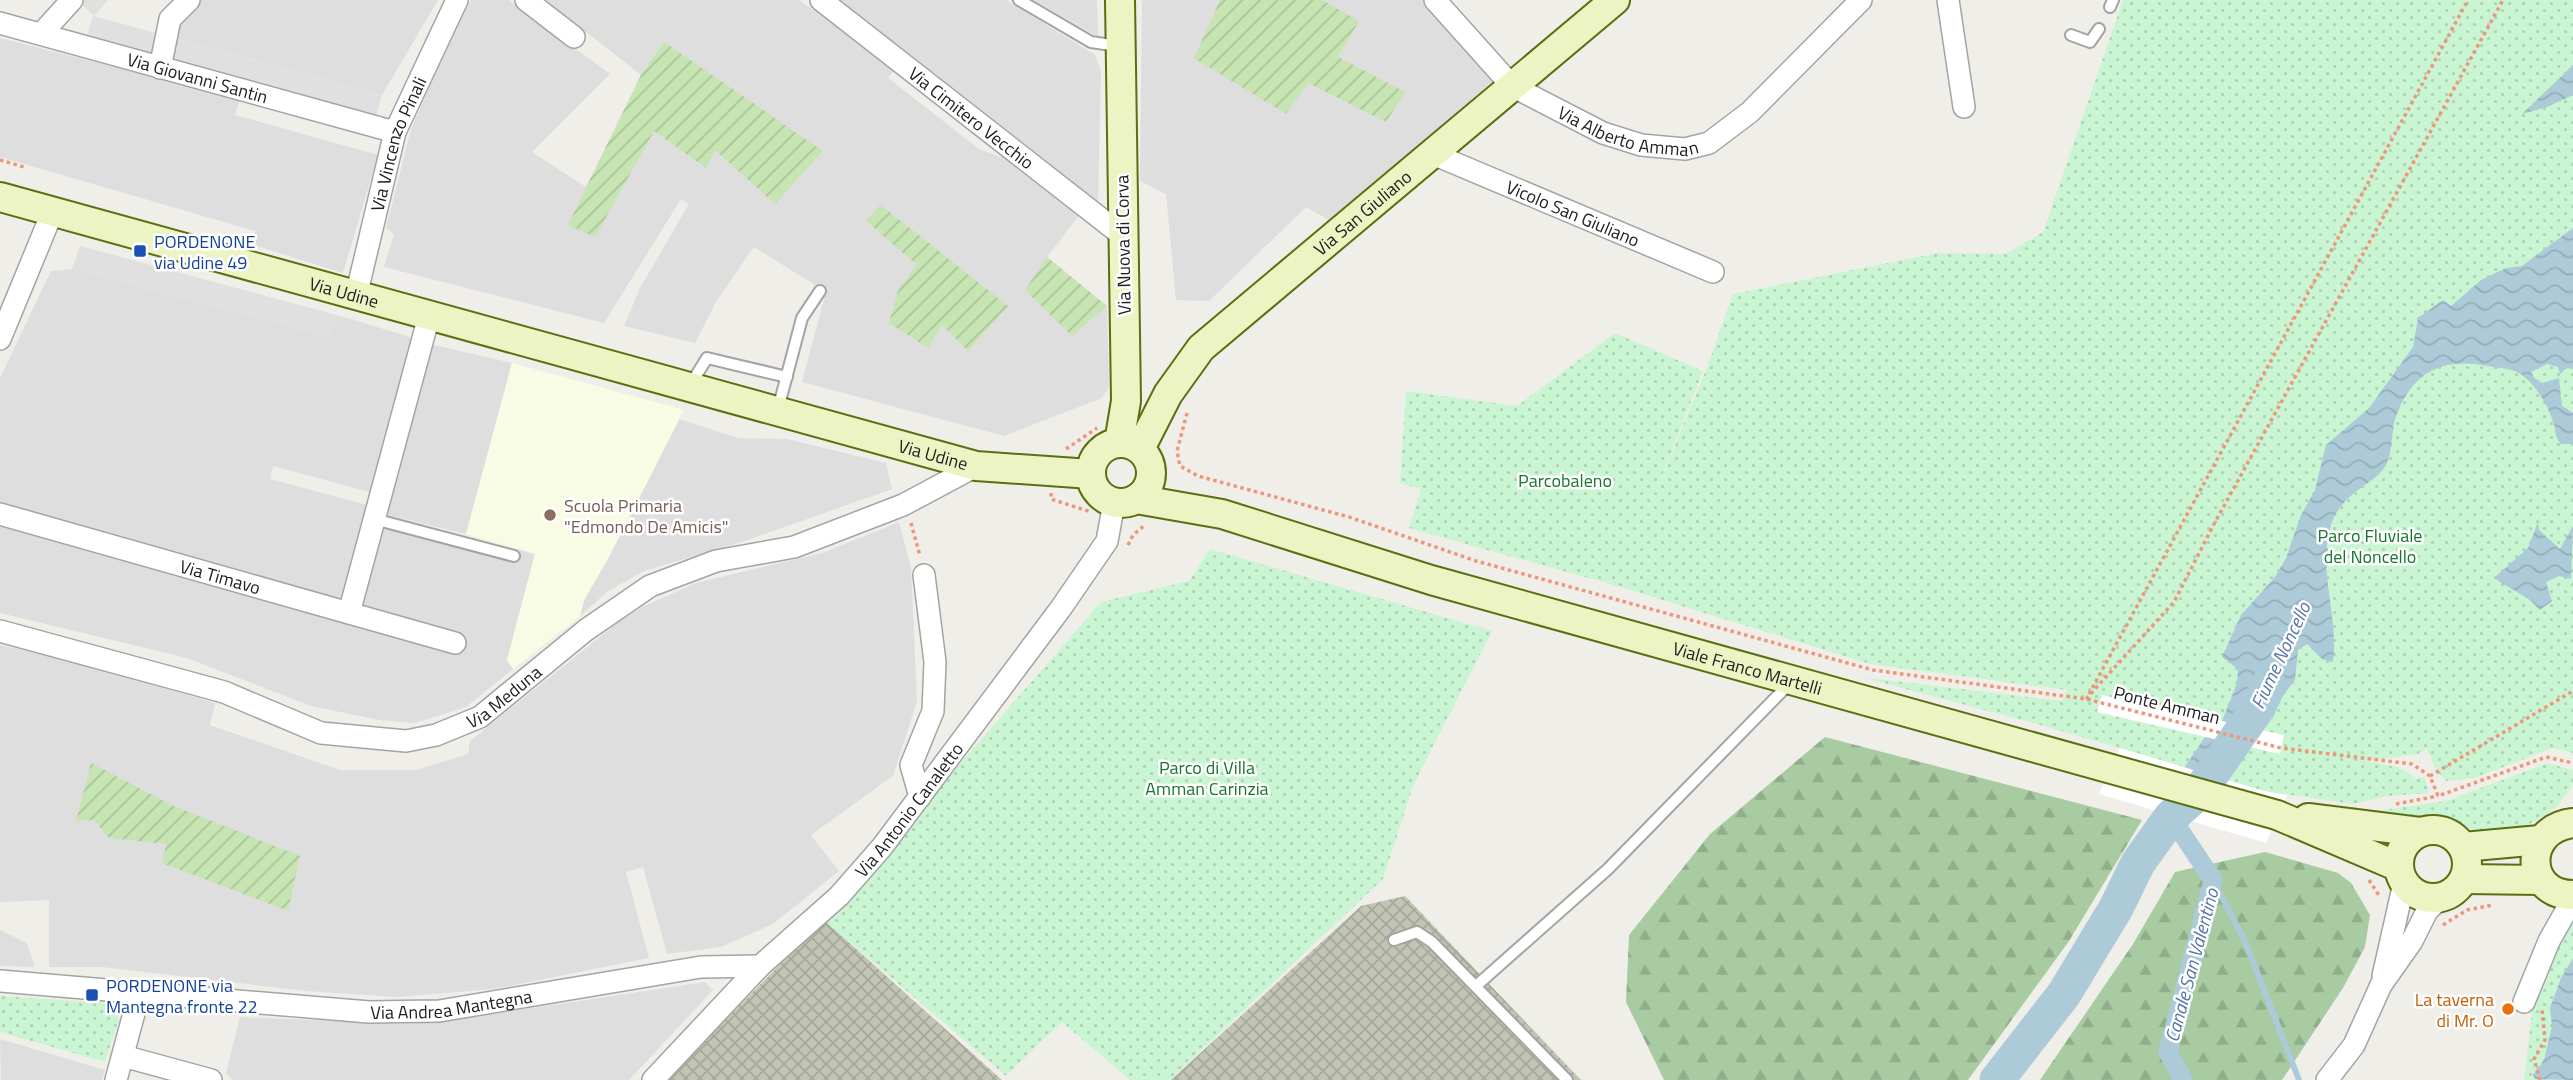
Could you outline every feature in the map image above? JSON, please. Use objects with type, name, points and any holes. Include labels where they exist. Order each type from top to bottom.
[{"type":"main road","name":"Via Nuova di Corva","points":[[1120,0],[1129,446]]},
{"type":"main road","name":"Via San Giuliano","points":[[1129,446],[1201,348],[1615,0]]},
{"type":"main road","name":"Via Udine","points":[[0,197],[976,466],[1091,474]]},
{"type":"main road","points":[[1129,446],[1150,464],[1134,493],[1098,493],[1091,474],[1098,454],[1129,446]]},
{"type":"main road","name":"Viale Franco Martelli","points":[[1134,493],[1222,514],[1430,580],[2277,815],[2420,832],[2431,830],[2447,833],[2463,847]]},
{"type":"main road","name":"Viale Franco Martelli","points":[[2277,815],[2402,875],[2420,896],[2440,898]]},
{"type":"main road","points":[[2570,903],[2542,880],[2535,861],[2540,840],[2554,827],[2573,823]]},
{"type":"main road","points":[[2402,875],[2404,846],[2420,832]]},
{"type":"main road","points":[[2440,898],[2449,894],[2464,879],[2467,867],[2463,847],[2540,840]]},
{"type":"main road","points":[[2464,879],[2542,880]]},
{"type":"street","points":[[160,68],[170,19],[189,0]]},
{"type":"street","name":"Via Vincenzo Pinali","points":[[356,296],[395,132],[457,0]]},
{"type":"street","points":[[526,0],[574,37]]},
{"type":"street","name":"Via Cimitero Vecchio","points":[[821,0],[1123,236]]},
{"type":"street","points":[[1435,0],[1512,86]]},
{"type":"street","name":"Via Alberto Amman","points":[[1512,86],[1603,133],[1640,145],[1685,149],[1709,143],[1750,112],[1861,0]]},
{"type":"street","points":[[1948,0],[1964,107]]},
{"type":"street","points":[[41,34],[67,2]]},
{"type":"street","name":"Via Giovanni Santin","points":[[0,23],[395,132]]},
{"type":"street","name":"Vicolo San Giuliano","points":[[1433,154],[1713,272]]},
{"type":"street","points":[[0,339],[52,213]]},
{"type":"street","points":[[349,612],[429,316]]},
{"type":"street","name":"Via Meduna","points":[[0,631],[224,692],[321,733],[406,741],[436,735],[480,717],[586,630],[650,586],[716,561],[794,547],[903,505],[976,466]]},
{"type":"street","name":"Via Antonio Canaletto","points":[[653,1080],[760,966],[839,896],[882,847],[1061,608],[1107,541],[1134,493]]},
{"type":"street","name":"Via Timavo","points":[[0,514],[455,643]]},
{"type":"street","points":[[920,797],[911,765],[933,711],[935,662],[924,575]]},
{"type":"street","points":[[2382,985],[2402,875]]},
{"type":"street","points":[[2328,1080],[2354,1045],[2382,985],[2427,911],[2440,898]]},
{"type":"street","points":[[2533,1002],[2549,941],[2570,903]]},
{"type":"street","name":"Via Andrea Mantegna","points":[[0,981],[140,991],[369,1013],[439,1011],[701,967],[760,966]]},
{"type":"street","points":[[116,1080],[140,991]]},
{"type":"street","points":[[123,1056],[211,1080]]},
{"type":"lane","points":[[1019,0],[1091,42],[1121,46]]},
{"type":"lane","points":[[2071,35],[2090,43],[2099,29]]},
{"type":"lane","points":[[778,412],[802,318],[820,290]]},
{"type":"lane","points":[[689,387],[707,358],[786,377]]},
{"type":"lane","points":[[374,519],[514,556]]},
{"type":"lane","points":[[1476,986],[1608,869],[1792,681]]},
{"type":"lane","points":[[1394,940],[1417,932],[1432,942],[1567,1080]]},
{"type":"path","points":[[2086,699],[2468,0]]},
{"type":"path","points":[[2086,699],[2174,602],[2214,524],[2502,0]]},
{"type":"path","points":[[0,160],[24,167]]},
{"type":"path","name":"Ponte Amman","points":[[1188,407],[1177,458],[1180,466],[1198,476],[1349,517],[1476,561],[1873,670],[2086,699],[2281,748],[2412,764],[2430,776],[2438,796],[2546,757],[2573,763]]},
{"type":"path","points":[[903,505],[914,531],[924,575]]},
{"type":"path","points":[[2430,776],[2573,691]]},
{"type":"path","points":[[2533,1002],[2545,1035],[2543,1046],[2534,1059],[2540,1080]]},
{"type":"shaded area","points":[[77,0],[108,0],[94,16],[382,95],[376,116],[87,36],[93,15]]},
{"type":"shaded area","points":[[200,0],[438,0],[382,95],[175,38],[182,17]]},
{"type":"shaded area","points":[[471,0],[509,0],[610,74],[532,152],[586,187],[641,75],[545,0],[799,0],[896,68],[888,78],[979,149],[1000,157],[1008,155],[1082,212],[1047,257],[1107,306],[1109,387],[1102,398],[1004,436],[802,382],[826,292],[754,247],[717,300],[695,343],[624,326],[640,288],[689,204],[681,199],[604,323],[384,267],[394,234],[386,228],[411,129],[457,24]]},
{"type":"shaded area","points":[[834,0],[1006,0],[1095,55],[1101,71],[1098,206]]},
{"type":"shaded area","points":[[1034,0],[1097,0],[1098,37]]},
{"type":"shaded area","points":[[1142,0],[1425,0],[1496,78],[1331,221],[1306,207],[1209,301],[1176,300],[1166,194],[1140,181]]},
{"type":"shaded area","points":[[0,38],[240,99],[235,115],[378,155],[343,273],[253,245],[255,231],[0,157]]},
{"type":"shaded area","points":[[80,246],[341,316],[327,336],[72,269]]},
{"type":"shaded area","points":[[72,269],[327,336],[341,316],[413,338],[373,493],[273,466],[270,479],[367,505],[340,605],[0,504],[0,378],[51,271]]},
{"type":"shaded area","points":[[430,344],[512,363],[466,534],[384,514]]},
{"type":"shaded area","name":"Scuola Primaria \"Edmondo De Amicis\"","points":[[512,363],[684,410],[584,600],[580,616],[513,669],[507,660],[535,554],[466,534]]},
{"type":"shaded area","points":[[679,419],[738,438],[787,439],[886,463],[892,489],[745,541],[644,571],[608,591],[580,616],[584,600],[609,557]]},
{"type":"shaded area","points":[[0,521],[360,611],[383,528],[513,562],[517,548],[535,554],[507,660],[513,669],[466,707],[415,723],[379,720],[311,706],[187,658],[0,613]]},
{"type":"shaded area","points":[[899,522],[911,568],[917,701],[893,776],[811,835],[839,871],[773,924],[721,947],[667,954],[643,867],[626,872],[649,958],[494,989],[397,997],[306,991],[102,967],[49,967],[49,900],[0,902],[0,645],[63,659],[215,703],[210,725],[340,770],[416,770],[468,754],[470,741],[620,621],[642,607],[696,583],[822,553]]},
{"type":"shaded area","points":[[1405,896],[1581,1080],[1171,1080],[1361,906]]},
{"type":"shaded area","points":[[824,920],[1002,1080],[666,1080]]},
{"type":"shaded area","points":[[0,930],[27,943],[35,967],[0,966]]},
{"type":"shaded area","points":[[705,982],[713,990],[629,1080],[233,1080],[226,1073],[240,1017],[405,1024],[447,1021]]},
{"type":"shaded area","points":[[0,1039],[105,1070],[102,1080],[1,1080]]},
{"type":"green space","points":[[1220,0],[1322,0],[1359,21],[1338,57],[1405,92],[1386,122],[1308,83],[1286,114],[1194,58]]},
{"type":"green space","points":[[2123,0],[2573,0],[2573,753],[2552,748],[2475,778],[2447,781],[2436,771],[2427,748],[2418,754],[2365,761],[2398,767],[2416,778],[2425,777],[2429,793],[2388,796],[2353,804],[2264,791],[2048,727],[1861,677],[2062,701],[2067,690],[1870,664],[1617,586],[1409,528],[1421,489],[1400,483],[1406,391],[1517,406],[1615,333],[1703,371],[1651,504],[1708,365],[1733,294],[1938,253],[2006,254],[2043,232]]},
{"type":"green space","points":[[664,42],[823,151],[775,204],[715,150],[706,168],[654,131],[595,237],[568,225],[641,75]]},
{"type":"green space","points":[[881,205],[1008,306],[968,351],[942,325],[928,348],[889,323],[898,290],[917,265],[866,221]]},
{"type":"green space","points":[[1047,257],[1107,306],[1072,336],[1025,290]]},
{"type":"green space","name":"Parco di Villa Amman Carinzia","points":[[1210,549],[1492,631],[1413,786],[1383,879],[1170,1080],[1130,1080],[1062,1022],[1006,1076],[824,920],[1101,602],[1189,581]]},
{"type":"green space","points":[[1825,737],[2142,820],[2069,941],[1968,1080],[1664,1080],[1626,1002],[1629,935],[1710,834]]},
{"type":"green space","points":[[91,763],[174,806],[300,856],[288,911],[162,863],[166,844],[109,838],[94,820],[76,821]]},
{"type":"green space","points":[[2548,763],[2573,770],[2573,785],[2557,807],[2518,831],[2481,833],[2433,814],[2399,819],[2369,812],[2446,801]]},
{"type":"green space","points":[[2265,852],[2338,873],[2351,883],[2370,915],[2365,947],[2343,988],[2282,1080],[2040,1080],[2133,944],[2175,872]]},
{"type":"green space","points":[[2568,925],[2573,925],[2573,1080],[2524,1080],[2532,1011],[2544,963]]},
{"type":"green space","points":[[0,996],[105,1003],[116,1012],[119,1019],[105,1062],[0,1032]]},
{"type":"water","points":[[2573,65],[2573,95],[2547,107],[2522,114]]},
{"type":"water","points":[[2573,228],[2573,369],[2566,368],[2560,374],[2558,367],[2547,364],[2531,372],[2534,378],[2542,383],[2559,378],[2562,406],[2573,413],[2573,444],[2561,444],[2541,396],[2525,377],[2515,371],[2458,364],[2445,366],[2423,376],[2405,397],[2398,411],[2387,463],[2376,477],[2343,503],[2331,525],[2326,559],[2333,628],[2333,662],[2322,659],[2307,644],[2298,650],[2295,680],[2257,729],[2222,721],[2237,683],[2238,669],[2222,657],[2241,615],[2275,577],[2286,558],[2301,515],[2315,490],[2326,445],[2369,408],[2413,347],[2418,318],[2443,300],[2451,306],[2481,280],[2506,268],[2522,266]]},
{"type":"water","points":[[2538,522],[2539,530],[2560,549],[2573,526],[2571,579],[2559,576],[2546,582],[2552,601],[2540,610],[2530,600],[2494,578],[2528,548]]},
{"type":"water","points":[[2205,737],[2247,747],[2216,777],[2184,768]]},
{"type":"water","points":[[2573,958],[2573,1080],[2535,1079],[2533,1075],[2544,1060],[2552,1026],[2550,1008],[2561,978]]},
{"type":"pier","points":[[2102,695],[2284,735],[2280,754],[2097,712]]},
{"type":"pier","points":[[2120,748],[2264,791],[2287,795],[2266,843],[2099,794]]},
{"type":"waterway","name":"Fiume Noncello","points":[[1997,1080],[2064,994],[2116,908],[2138,863],[2171,817],[2200,791],[2259,706],[2269,684]]},
{"type":"waterway","name":"Canale San Valentino","points":[[2171,817],[2213,880],[2168,1052],[2183,1080]]},
{"type":"waterway","points":[[2213,880],[2245,941],[2299,1080]]},
{"type":"place","name":"PORDENONE via Udine 49","points":[[140,251]]},
{"type":"place","name":"Scuola Primaria \"Edmondo De Amicis\"","points":[[550,515]]},
{"type":"place","name":"PORDENONE via Mantegna fronte 22","points":[[92,995]]},
{"type":"place","name":"La taverna di Mr. O","points":[[2508,1009]]},
{"type":"park label","name":"Parcobaleno","points":[[1565,480]]},
{"type":"park label","name":"Parco Fluviale del Noncello","points":[[2370,545]]}]
